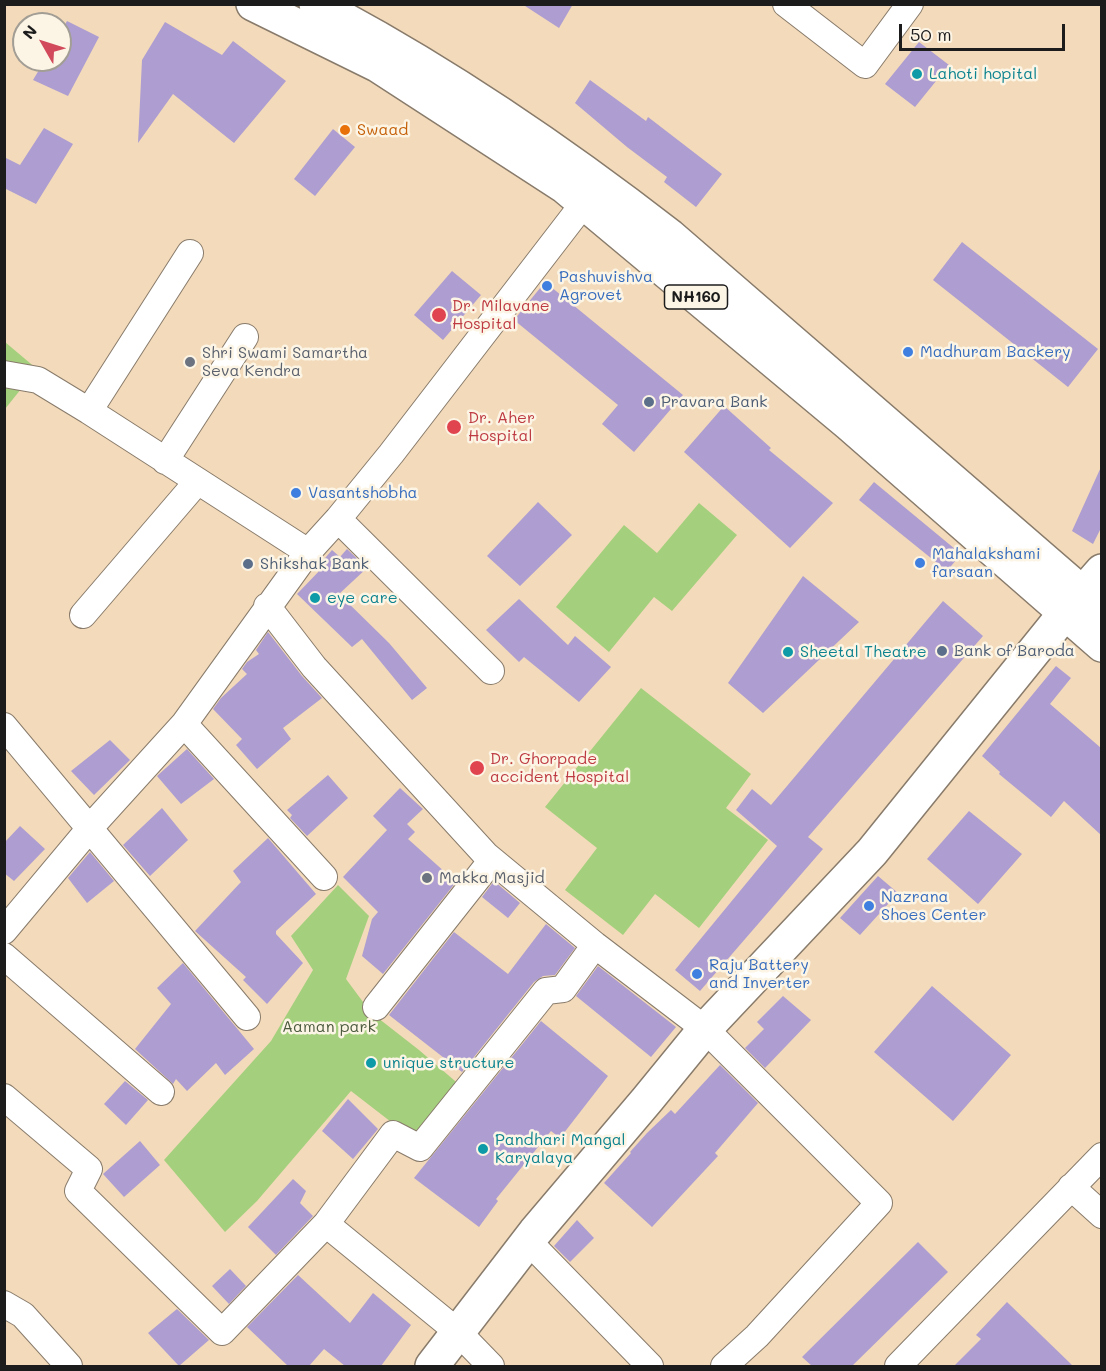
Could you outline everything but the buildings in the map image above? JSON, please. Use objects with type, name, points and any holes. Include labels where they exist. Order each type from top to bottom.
[{"type":"main road","name":"NH160","points":[[253,4],[377,65],[565,187],[592,192]]},
{"type":"main road","name":"NH160","points":[[316,4],[382,39],[452,81],[592,192],[679,244],[1088,597],[1101,645]]},
{"type":"main road","points":[[432,1366],[528,1240],[705,1029],[872,852],[1088,597]]},
{"type":"street","points":[[786,4],[864,65],[910,4]]},
{"type":"street","points":[[4,931],[90,829],[184,724],[308,552],[392,454],[592,192]]},
{"type":"street","points":[[89,411],[190,253]]},
{"type":"street","points":[[165,461],[246,338]]},
{"type":"street","points":[[4,374],[38,380],[308,552]]},
{"type":"street","points":[[4,389],[38,380]]},
{"type":"street","points":[[83,615],[197,482]]},
{"type":"street","points":[[338,519],[491,670]]},
{"type":"street","points":[[267,606],[314,668],[492,860],[595,945],[705,1029],[879,1203],[757,1336],[724,1366]]},
{"type":"street","points":[[184,724],[324,877]]},
{"type":"street","points":[[4,726],[247,1017]]},
{"type":"street","points":[[376,1007],[492,860]]},
{"type":"street","points":[[4,1097],[89,1168],[78,1191],[222,1332],[326,1224],[393,1134],[420,1148],[546,991],[563,989],[595,945]]},
{"type":"street","points":[[4,956],[161,1092]]},
{"type":"street","points":[[898,1366],[1101,1156]]},
{"type":"street","points":[[1071,1187],[1101,1215]]},
{"type":"street","points":[[326,1224],[458,1332],[491,1366]]},
{"type":"street","points":[[528,1240],[650,1366]]},
{"type":"street","points":[[4,1304],[23,1315],[69,1366]]},
{"type":"green space","points":[[5,342],[37,369],[5,409]]},
{"type":"green space","points":[[699,503],[737,535],[672,611],[654,597],[609,652],[556,607],[624,525],[657,553]]},
{"type":"green space","points":[[641,688],[751,774],[726,808],[768,840],[699,928],[655,894],[623,935],[565,890],[597,848],[545,807]]},
{"type":"green space","name":"Aaman park","points":[[338,885],[369,916],[346,979],[378,1018],[462,1087],[417,1142],[351,1091],[257,1201],[225,1232],[164,1160],[271,1041],[313,970],[291,936]]},
{"type":"place","name":"Lahoti hopital","points":[[917,74]]},
{"type":"place","name":"Swaad","points":[[345,130]]},
{"type":"place","name":"Pashuvishva Agrovet","points":[[547,286]]},
{"type":"place","name":"Dr. Milavane Hospital","points":[[439,315]]},
{"type":"place","name":"Madhuram Backery","points":[[908,352]]},
{"type":"place","name":"Shri Swami Samartha Seva Kendra","points":[[190,362]]},
{"type":"place","name":"Pravara Bank","points":[[649,402]]},
{"type":"place","name":"Dr. Aher Hospital","points":[[454,427]]},
{"type":"place","name":"Vasantshobha","points":[[296,493]]},
{"type":"place","name":"Mahalakshami farsaan","points":[[920,563]]},
{"type":"place","name":"Shikshak Bank","points":[[248,564]]},
{"type":"place","name":"eye care","points":[[315,598]]},
{"type":"place","name":"Bank of Baroda","points":[[942,651]]},
{"type":"place","name":"Sheetal Theatre","points":[[788,652]]},
{"type":"place","name":"Dr. Ghorpade accident Hospital","points":[[477,768]]},
{"type":"place","name":"Makka Masjid","points":[[427,878]]},
{"type":"place","name":"Nazrana Shoes Center","points":[[869,906]]},
{"type":"place","name":"Raju Battery and Inverter","points":[[697,974]]},
{"type":"place","name":"unique structure","points":[[371,1063]]},
{"type":"place","name":"Pandhari Mangal Karyalaya","points":[[483,1149]]}]
